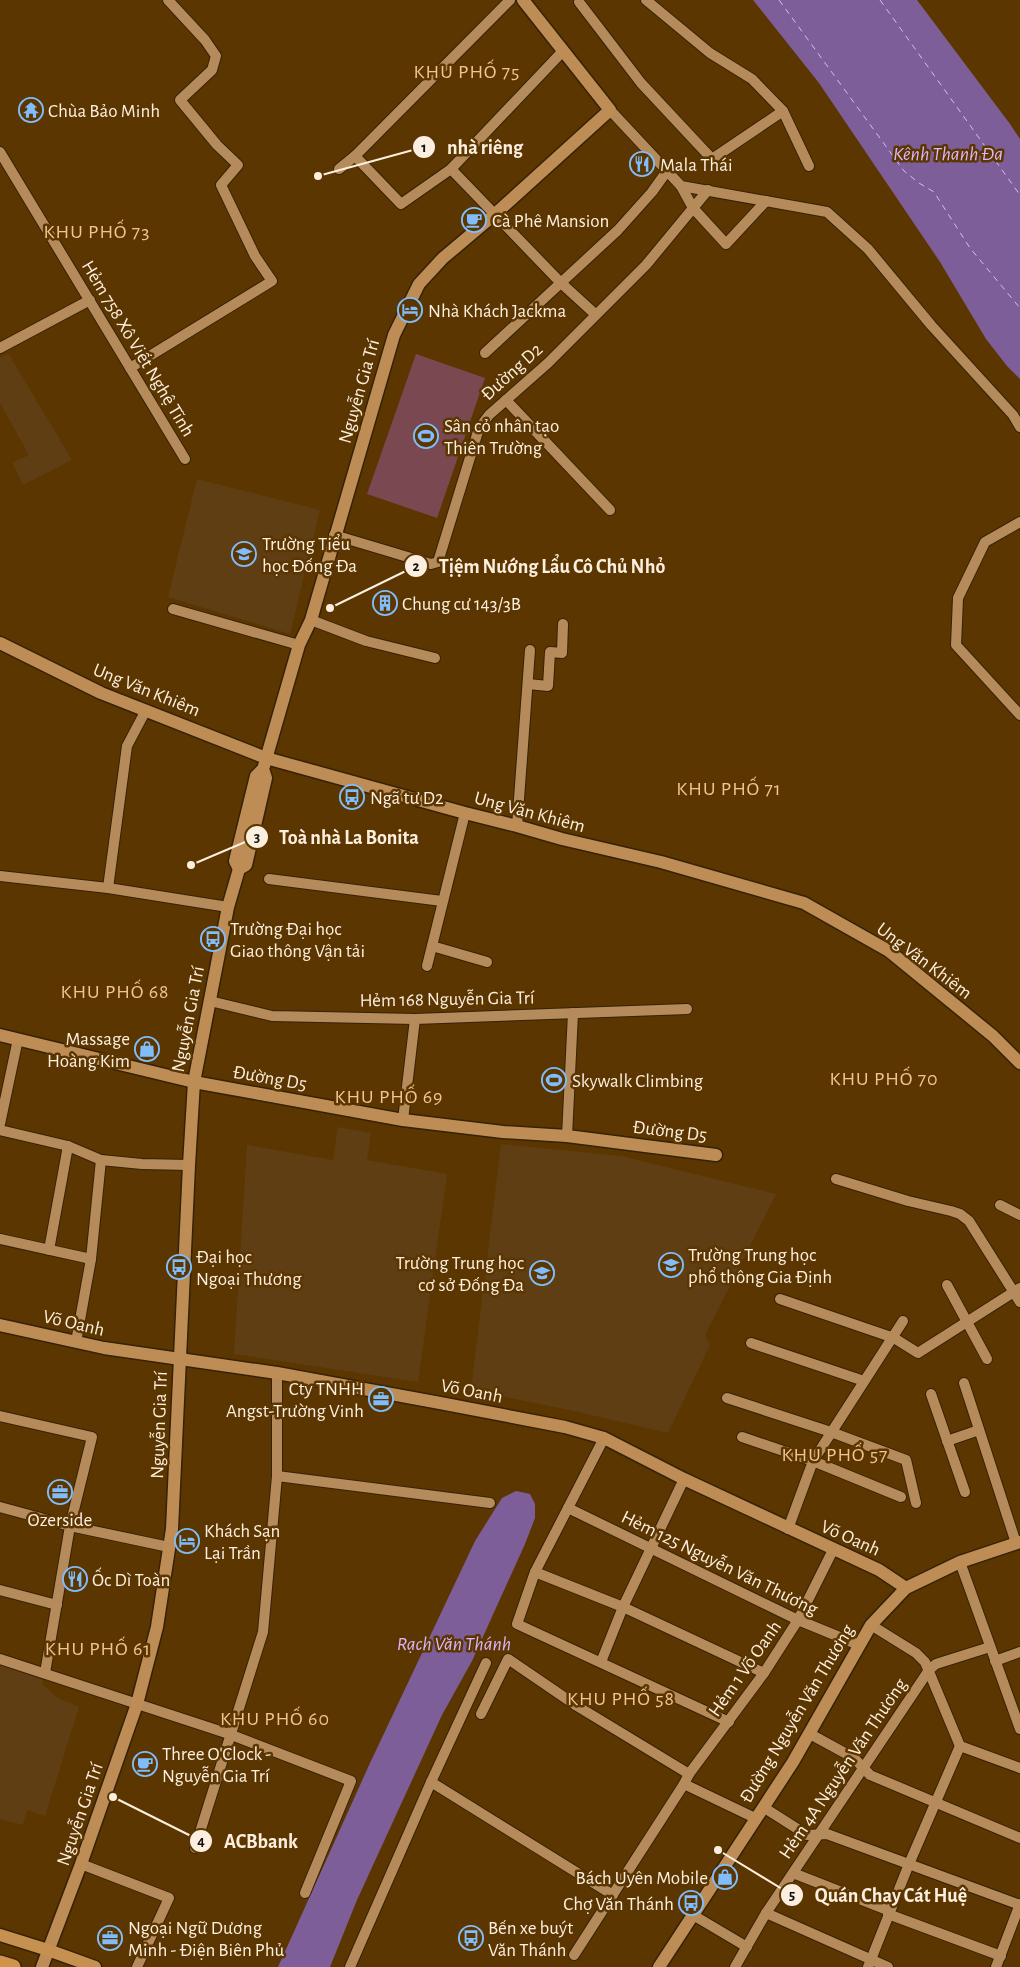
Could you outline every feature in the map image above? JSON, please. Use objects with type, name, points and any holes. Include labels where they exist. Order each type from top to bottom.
[{"type":"highway","points":[[0,1963],[13,1967]]},
{"type":"main road","points":[[0,1935],[95,1967]]},
{"type":"street","points":[[130,368],[272,281],[255,256],[221,185],[238,164],[217,145],[180,100],[212,70],[216,56],[205,40],[168,0]]},
{"type":"street","points":[[339,169],[355,156],[510,0]]},
{"type":"street","points":[[523,0],[610,110],[681,186],[693,208],[726,244],[766,201]]},
{"type":"street","points":[[646,0],[710,53],[752,79],[783,111],[810,166]]},
{"type":"street","points":[[580,1],[641,83],[712,160],[783,111]]},
{"type":"street","points":[[355,156],[401,204],[451,169],[563,51]]},
{"type":"street","name":"Nguyễn Gia Trí","points":[[42,1967],[81,1864],[137,1704],[157,1627],[172,1529],[194,1082],[228,907],[239,869],[235,861],[256,776],[264,763],[299,645],[311,620],[334,535],[394,335],[420,284],[443,258],[494,215],[610,110]]},
{"type":"street","name":"Hẻm 758 Xô Viết Nghệ Tĩnh","points":[[0,152],[185,459]]},
{"type":"street","points":[[451,169],[560,282],[595,314]]},
{"type":"street","points":[[485,353],[618,230],[652,192],[667,171]]},
{"type":"street","points":[[681,186],[827,212],[868,249],[931,326],[1013,415],[1020,427]]},
{"type":"street","name":"Đường D2","points":[[334,535],[431,564],[438,562],[479,428],[489,416],[548,363],[646,265],[708,190]]},
{"type":"street","points":[[0,348],[90,300]]},
{"type":"street","points":[[506,400],[610,510]]},
{"type":"street","points":[[1020,522],[985,542],[958,598],[956,645],[1020,715]]},
{"type":"street","points":[[173,609],[299,645]]},
{"type":"street","points":[[311,620],[366,640],[435,658]]},
{"type":"street","points":[[528,684],[548,686],[550,652],[562,652],[563,624]]},
{"type":"street","name":"Ung Văn Khiêm","points":[[0,643],[101,693],[146,710],[264,763],[562,839],[661,862],[804,903],[889,951],[993,1036],[1020,1063]]},
{"type":"street","points":[[517,826],[530,650]]},
{"type":"street","points":[[108,888],[127,746],[146,710]]},
{"type":"street","points":[[427,966],[465,813]]},
{"type":"street","points":[[0,876],[108,888],[228,907]]},
{"type":"street","points":[[269,879],[442,901]]},
{"type":"street","points":[[432,946],[487,962]]},
{"type":"street","name":"Hẻm 168 Nguyễn Gia Trí","points":[[210,1001],[272,1016],[416,1019],[687,1009]]},
{"type":"street","points":[[567,1136],[573,1013]]},
{"type":"street","points":[[403,1120],[416,1019]]},
{"type":"street","name":"Đường D5","points":[[0,1035],[194,1082],[403,1120],[503,1132],[567,1136],[716,1155]]},
{"type":"street","points":[[0,1124],[18,1039]]},
{"type":"street","points":[[0,1130],[68,1146],[101,1160],[142,1164],[189,1165]]},
{"type":"street","points":[[48,1250],[68,1146]]},
{"type":"street","points":[[76,1342],[91,1259],[101,1160]]},
{"type":"street","points":[[836,1179],[908,1201],[960,1214],[969,1221],[1017,1290],[1020,1302]]},
{"type":"street","points":[[1000,1204],[1020,1215]]},
{"type":"street","points":[[0,1239],[91,1259]]},
{"type":"street","points":[[948,1285],[987,1359]]},
{"type":"street","points":[[780,1299],[894,1338],[918,1353],[1017,1290]]},
{"type":"street","points":[[788,1529],[813,1461],[903,1322]]},
{"type":"street","name":"Võ Oanh","points":[[0,1325],[104,1348],[277,1373],[565,1427],[604,1438],[788,1529],[879,1570],[906,1588]]},
{"type":"street","points":[[751,1343],[864,1382]]},
{"type":"street","points":[[195,1848],[229,1734],[263,1632],[277,1476],[277,1373]]},
{"type":"street","points":[[964,1383],[1018,1543]]},
{"type":"street","points":[[931,1394],[965,1492]]},
{"type":"street","points":[[727,1398],[831,1432],[906,1460],[916,1503]]},
{"type":"street","points":[[0,1416],[92,1437],[70,1526],[44,1673]]},
{"type":"street","points":[[947,1441],[979,1430]]},
{"type":"street","points":[[742,1437],[813,1461],[901,1497]]},
{"type":"street","points":[[604,1438],[535,1572],[517,1624],[729,1722]]},
{"type":"street","points":[[277,1476],[490,1503]]},
{"type":"street","points":[[600,1662],[623,1607],[684,1479]]},
{"type":"street","points":[[0,1507],[70,1526],[169,1547]]},
{"type":"street","name":"Hẻm 125 Nguyễn Văn Thương","points":[[568,1508],[798,1620],[859,1645]]},
{"type":"street","name":"Đường Nguyễn Văn Thương","points":[[658,1967],[810,1734],[871,1625],[906,1588],[960,1562],[1018,1543]]},
{"type":"street","name":"Hẻm 1 Võ Oanh","points":[[574,1955],[689,1774],[764,1673],[798,1620],[833,1550]]},
{"type":"street","points":[[960,1562],[995,1661],[1016,1710],[1020,1729]]},
{"type":"street","points":[[535,1572],[623,1607],[764,1673]]},
{"type":"street","points":[[0,1590],[57,1605]]},
{"type":"street","points":[[869,1964],[909,1864],[960,1746],[925,1662],[916,1653],[871,1625]]},
{"type":"street","name":"Hẻm 4A Nguyễn Văn Thương","points":[[735,1967],[792,1873],[929,1670],[936,1664],[990,1647]]},
{"type":"street","points":[[995,1661],[1020,1652]]},
{"type":"street","points":[[0,1659],[229,1734],[351,1781],[305,1893]]},
{"type":"street","points":[[481,1714],[508,1659],[577,1706],[689,1774]]},
{"type":"street","points":[[350,1967],[431,1782],[486,1663]]},
{"type":"street","points":[[810,1734],[854,1758],[870,1775],[1020,1838]]},
{"type":"street","points":[[960,1746],[1020,1768]]},
{"type":"street","points":[[431,1782],[613,1895]]},
{"type":"street","points":[[684,1784],[756,1818]]},
{"type":"street","points":[[763,1807],[807,1835],[827,1834],[1020,1905],[996,1967]]},
{"type":"street","points":[[81,1864],[169,1898],[137,1967]]},
{"type":"street","points":[[792,1873],[1001,1956]]},
{"type":"street","points":[[766,1913],[806,1930],[869,1964],[888,1967]]},
{"type":"street","points":[[693,1915],[747,1947]]},
{"type":"shaded area","points":[[8,353],[72,460],[23,485],[12,463],[29,455],[0,403],[0,358]]},
{"type":"shaded area","name":"Sân cỏ nhân tạo Thiên Trường","points":[[416,354],[485,378],[437,518],[367,494]]},
{"type":"shaded area","name":"Trường Tiểu học Đống Đa","points":[[197,479],[320,510],[290,634],[168,597]]},
{"type":"shaded area","points":[[338,1127],[371,1133],[367,1160],[447,1174],[418,1382],[234,1354],[247,1145],[333,1160]]},
{"type":"shaded area","points":[[501,1144],[621,1156],[776,1194],[705,1335],[710,1345],[668,1433],[471,1390]]},
{"type":"shaded area","points":[[0,1665],[43,1680],[42,1684],[58,1698],[79,1707],[45,1816],[27,1810],[23,1825],[0,1819]]},
{"type":"water","name":"Kênh Thanh Đa","points":[[753,0],[917,0],[1010,124],[1020,139],[1020,379],[986,339],[940,262],[819,83]]},
{"type":"water","name":"Rạch Văn Thánh","points":[[516,1491],[530,1494],[535,1504],[535,1518],[525,1544],[472,1661],[442,1715],[357,1900],[330,1967],[278,1967],[370,1763],[475,1541],[502,1498]]},
{"type":"ferry route","points":[[779,0],[904,171],[934,192],[970,248],[1020,308]]},
{"type":"ferry route","points":[[880,0],[1020,195]]},
{"type":"place","name":"Chùa Bảo Minh","points":[[31,110]]},
{"type":"place","name":"Mala Thái","points":[[642,164]]},
{"type":"place","name":"nhà riêng","points":[[318,176]]},
{"type":"place","name":"Cà Phê Mansion","points":[[474,220]]},
{"type":"place","name":"Nhà Khách Jackma","points":[[410,310]]},
{"type":"place","name":"Sân cỏ nhân tạo Thiên Trường","points":[[426,436]]},
{"type":"place","name":"Trường Tiểu học Đống Đa","points":[[244,554]]},
{"type":"place","name":"Chung cư 143/3B","points":[[385,603]]},
{"type":"place","name":"Tịệm Nướng Lẩu Cô Chủ Nhỏ","points":[[330,608]]},
{"type":"place","name":"Ngã tư D2","points":[[352,797]]},
{"type":"place","name":"Toà nhà La Bonita","points":[[191,865]]},
{"type":"place","name":"Trường Đại học Giao thông Vận tải","points":[[213,939]]},
{"type":"place","name":"Massage Hoàng Kim","points":[[147,1049]]},
{"type":"place","name":"Skywalk Climbing","points":[[554,1080]]},
{"type":"place","name":"Trường Trung học phổ thông Gia Định","points":[[671,1265]]},
{"type":"place","name":"Đại học Ngoại Thương","points":[[179,1267]]},
{"type":"place","name":"Trường Trung học cơ sở Đống Đa","points":[[542,1273]]},
{"type":"place","name":"Cty TNHH Angst-Trường Vinh","points":[[381,1399]]},
{"type":"place","name":"Ozerside","points":[[60,1492]]},
{"type":"place","name":"Khách Sạn Lại Trần","points":[[187,1541]]},
{"type":"place","name":"Ốc Dì Toàn","points":[[75,1579]]},
{"type":"place","name":"Three O'Clock - Nguyễn Gia Trí","points":[[145,1764]]},
{"type":"place","name":"ACBbank","points":[[113,1797]]},
{"type":"place","name":"Quán Chay Cát Huệ","points":[[718,1850]]},
{"type":"place","name":"Bách Uyên Mobile","points":[[725,1877]]},
{"type":"place","name":"Chợ Văn Thánh","points":[[691,1903]]},
{"type":"place","name":"Ngoại Ngữ Dương Minh - Điện Biên Phủ","points":[[110,1938]]},
{"type":"place","name":"Bến xe buýt Văn Thánh","points":[[471,1938]]},
{"type":"district","name":"KHU PHỐ 75","points":[[467,71]]},
{"type":"district","name":"KHU PHỐ 73","points":[[97,231]]},
{"type":"district","name":"KHU PHỐ 71","points":[[729,788]]},
{"type":"district","name":"KHU PHỐ 68","points":[[115,991]]},
{"type":"district","name":"KHU PHỐ 70","points":[[884,1078]]},
{"type":"district","name":"KHU PHỐ 69","points":[[389,1096]]},
{"type":"district","name":"KHU PHỐ 57","points":[[835,1454]]},
{"type":"district","name":"KHU PHỐ 61","points":[[98,1648]]},
{"type":"district","name":"KHU PHỐ 58","points":[[621,1698]]},
{"type":"district","name":"KHU PHỐ 60","points":[[275,1718]]}]
